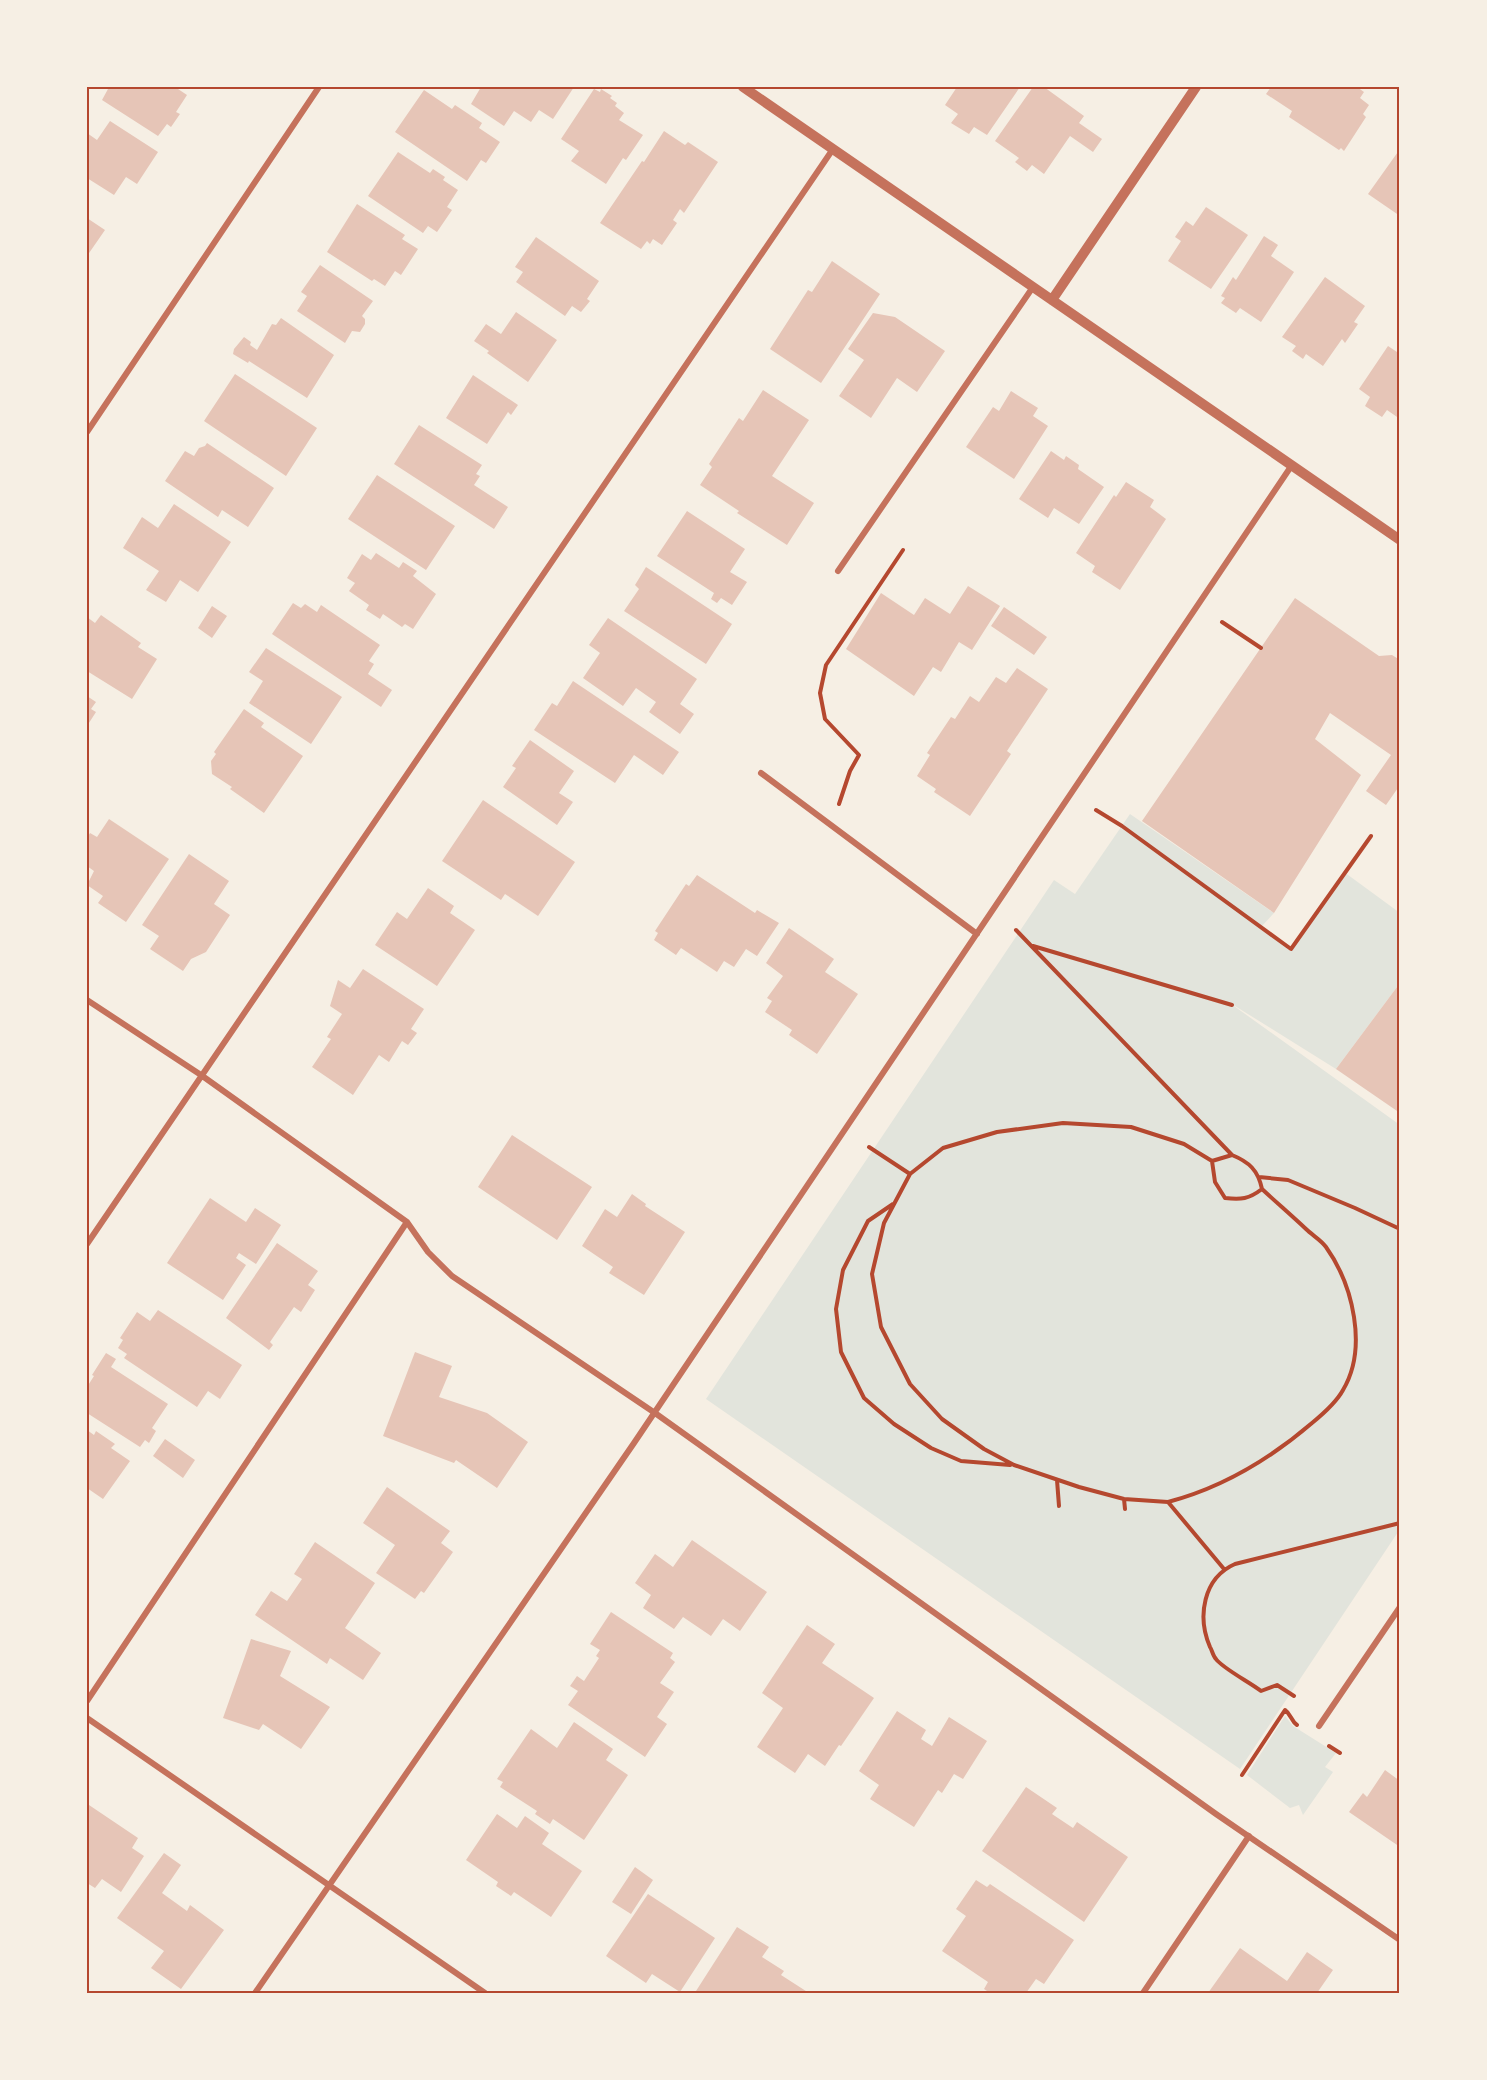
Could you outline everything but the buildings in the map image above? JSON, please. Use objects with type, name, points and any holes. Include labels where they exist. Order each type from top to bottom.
[{"type":"street","points":[[87,432],[319,87]]},
{"type":"street","points":[[743,87],[1400,540]]},
{"type":"street","points":[[1052,300],[1196,87]]},
{"type":"street","points":[[87,1244],[833,149]]},
{"type":"street","points":[[838,571],[1033,287]]},
{"type":"street","points":[[255,1993],[655,1413],[1292,465]]},
{"type":"street","points":[[761,773],[977,934]]},
{"type":"street","points":[[87,1000],[201,1075],[407,1222],[428,1252],[452,1276],[655,1413],[1249,1836],[1400,1940]]},
{"type":"street","points":[[87,1701],[407,1222]]},
{"type":"street","points":[[1319,1726],[1400,1607]]},
{"type":"street","points":[[87,1718],[485,1993]]},
{"type":"street","points":[[1143,1993],[1249,1836]]},
{"type":"path","points":[[827,823],[841,801],[850,771],[859,755],[825,719],[820,693],[826,665],[903,550]]},
{"type":"path","points":[[1222,622],[1261,648]]},
{"type":"path","points":[[1096,810],[1122,826],[1291,949],[1371,836]]},
{"type":"path","points":[[1016,930],[1232,1155],[1248,1162],[1259,1177],[1262,1189],[1326,1247],[1347,1287],[1356,1325],[1357,1352],[1343,1390],[1326,1411],[1290,1442],[1219,1484],[1168,1502],[1124,1499],[1014,1465],[984,1449],[942,1419],[910,1384],[881,1327],[872,1274],[884,1223],[910,1174],[943,1148],[997,1132],[1063,1123],[1131,1127],[1184,1144],[1212,1161],[1232,1155]]},
{"type":"path","points":[[1032,946],[1232,1005]]},
{"type":"path","points":[[869,1148],[910,1174]]},
{"type":"path","points":[[1212,1161],[1215,1182],[1225,1198],[1241,1200],[1251,1197],[1262,1189]]},
{"type":"path","points":[[1259,1177],[1288,1180],[1400,1229]]},
{"type":"path","points":[[896,1202],[868,1221],[843,1270],[836,1309],[841,1352],[864,1398],[894,1425],[931,1448],[961,1461],[1014,1465]]},
{"type":"path","points":[[1057,1480],[1059,1506]]},
{"type":"path","points":[[1124,1499],[1125,1509]]},
{"type":"path","points":[[1168,1502],[1224,1569]]},
{"type":"path","points":[[1294,1696],[1277,1684],[1262,1690],[1216,1660],[1205,1636],[1203,1607],[1212,1585],[1224,1569],[1235,1564],[1400,1523]]},
{"type":"path","points":[[1242,1775],[1285,1710]]},
{"type":"shaded area","points":[[1130,814],[1274,913],[1261,927],[1291,949],[1344,872],[1400,913],[1400,983],[1336,1069],[1227,1001],[1400,1125],[1400,1529],[1240,1769],[706,1399],[1054,880],[1075,894]]},
{"type":"shaded area","points":[[1285,1716],[1293,1726],[1336,1753],[1325,1767],[1333,1772],[1303,1815],[1299,1805],[1290,1808],[1247,1775]]}]
